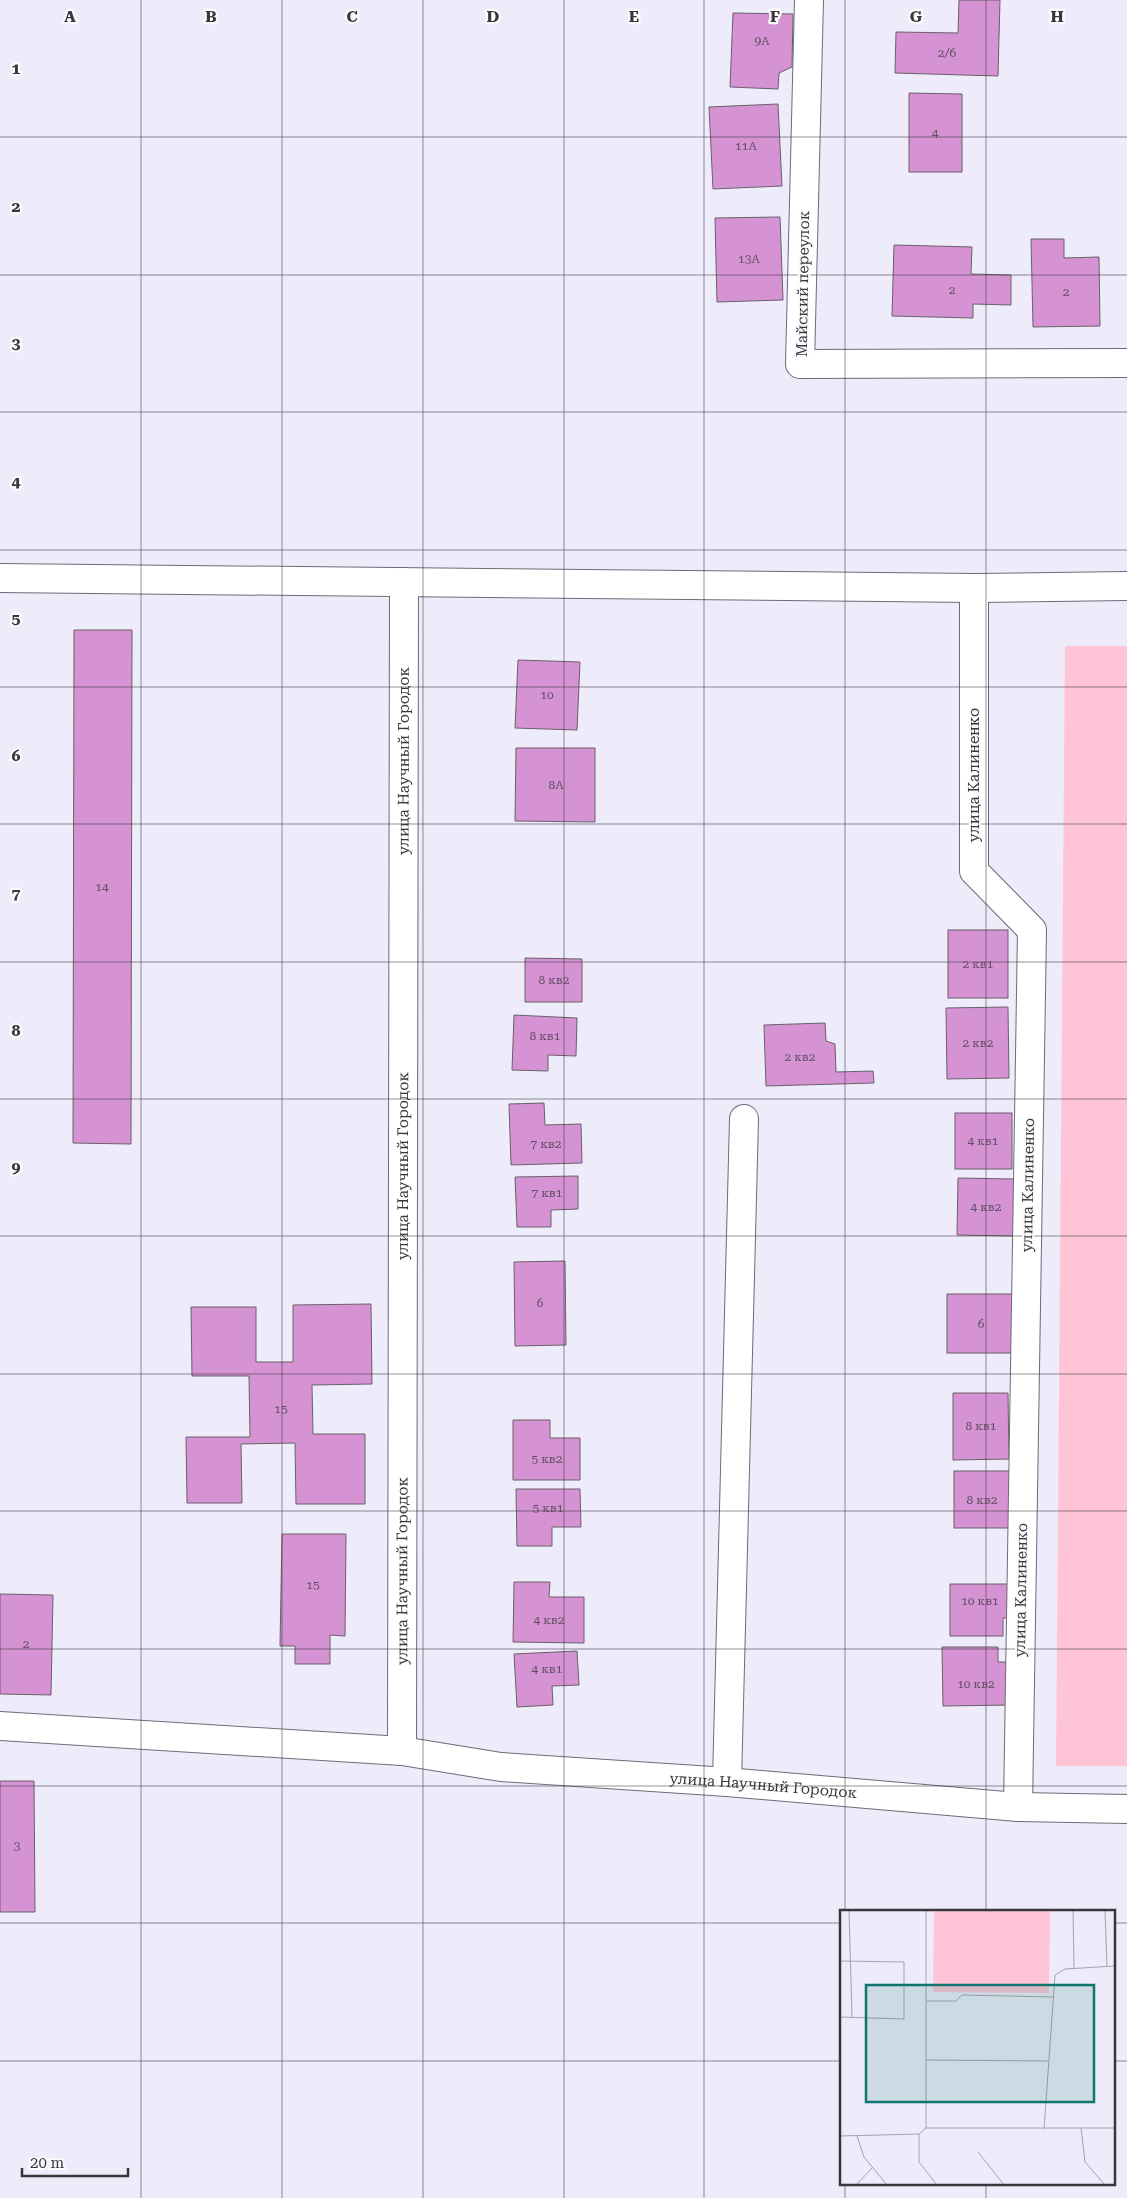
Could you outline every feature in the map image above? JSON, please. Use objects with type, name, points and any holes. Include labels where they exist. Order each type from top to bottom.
[{"type":"street","name":"Майский переулок","points":[[809,0],[800,364],[1127,363]]},
{"type":"street","points":[[0,578],[974,588],[1127,586]]},
{"type":"street","name":"улица Научный Городок","points":[[402,1751],[404,582]]},
{"type":"street","name":"улица Калиненко","points":[[974,588],[974,872],[1032,930],[1018,1807]]},
{"type":"street","points":[[727,1782],[744,1120]]},
{"type":"street","name":"улица Научный Городок","points":[[0,1726],[402,1751],[501,1767],[727,1782],[1018,1807],[1127,1809]]},
{"type":"shaded area","points":[[1065,646],[1127,646],[1127,1766],[1056,1766]]},
{"type":"building","points":[[959,0],[1000,0],[998,76],[895,73],[896,32],[958,33]]},
{"type":"building","points":[[733,13],[793,14],[792,67],[779,73],[778,89],[730,87]]},
{"type":"building","points":[[909,93],[962,94],[962,172],[909,172]]},
{"type":"building","points":[[778,104],[782,186],[713,189],[709,107]]},
{"type":"building","points":[[780,217],[783,300],[717,302],[715,218]]},
{"type":"building","points":[[1031,239],[1064,239],[1064,258],[1099,257],[1100,326],[1033,327]]},
{"type":"building","points":[[894,245],[972,247],[971,274],[1011,275],[1011,305],[973,304],[973,318],[892,316]]},
{"type":"building","points":[[74,630],[132,630],[131,1144],[73,1143]]},
{"type":"building","points":[[518,660],[580,662],[577,730],[515,728]]},
{"type":"building","points":[[516,748],[595,748],[595,822],[515,821]]},
{"type":"building","points":[[948,930],[1008,930],[1008,998],[948,998]]},
{"type":"building","points":[[525,958],[582,959],[582,1002],[525,1002]]},
{"type":"building","points":[[1008,1007],[1009,1078],[947,1079],[946,1008]]},
{"type":"building","points":[[514,1015],[577,1018],[576,1056],[548,1055],[548,1071],[512,1070]]},
{"type":"building","points":[[825,1023],[826,1041],[835,1044],[836,1072],[873,1071],[874,1083],[766,1086],[764,1025]]},
{"type":"building","points":[[544,1103],[545,1125],[581,1124],[582,1163],[511,1165],[509,1104]]},
{"type":"building","points":[[955,1113],[1012,1113],[1012,1169],[955,1169]]},
{"type":"building","points":[[578,1176],[578,1209],[551,1210],[551,1227],[517,1227],[515,1177]]},
{"type":"building","points":[[958,1178],[1014,1179],[1014,1236],[957,1235]]},
{"type":"building","points":[[565,1261],[566,1345],[515,1346],[514,1262]]},
{"type":"building","points":[[947,1294],[1016,1294],[1016,1353],[947,1353]]},
{"type":"building","points":[[371,1304],[372,1384],[312,1385],[313,1434],[365,1434],[365,1504],[296,1504],[295,1443],[241,1444],[242,1503],[187,1503],[186,1437],[250,1437],[249,1376],[192,1376],[191,1307],[256,1307],[256,1362],[293,1362],[293,1305]]},
{"type":"building","points":[[953,1393],[1008,1393],[1009,1459],[953,1460]]},
{"type":"building","points":[[513,1420],[550,1420],[550,1438],[580,1438],[580,1480],[513,1480]]},
{"type":"building","points":[[954,1471],[1011,1471],[1011,1528],[954,1528]]},
{"type":"building","points":[[516,1489],[580,1489],[581,1527],[552,1527],[552,1546],[517,1546]]},
{"type":"building","points":[[282,1534],[346,1534],[345,1636],[330,1635],[330,1664],[295,1664],[295,1646],[280,1646]]},
{"type":"building","points":[[514,1582],[550,1582],[549,1597],[584,1597],[584,1643],[513,1642]]},
{"type":"building","points":[[950,1584],[1011,1584],[1010,1618],[1003,1618],[1003,1636],[950,1636]]},
{"type":"building","points":[[0,1594],[53,1595],[51,1695],[0,1694]]},
{"type":"building","points":[[942,1647],[998,1647],[998,1662],[1009,1662],[1010,1705],[943,1706]]},
{"type":"building","points":[[577,1651],[579,1685],[552,1686],[553,1705],[517,1707],[514,1654]]},
{"type":"building","points":[[0,1781],[34,1781],[35,1912],[0,1912]]}]
